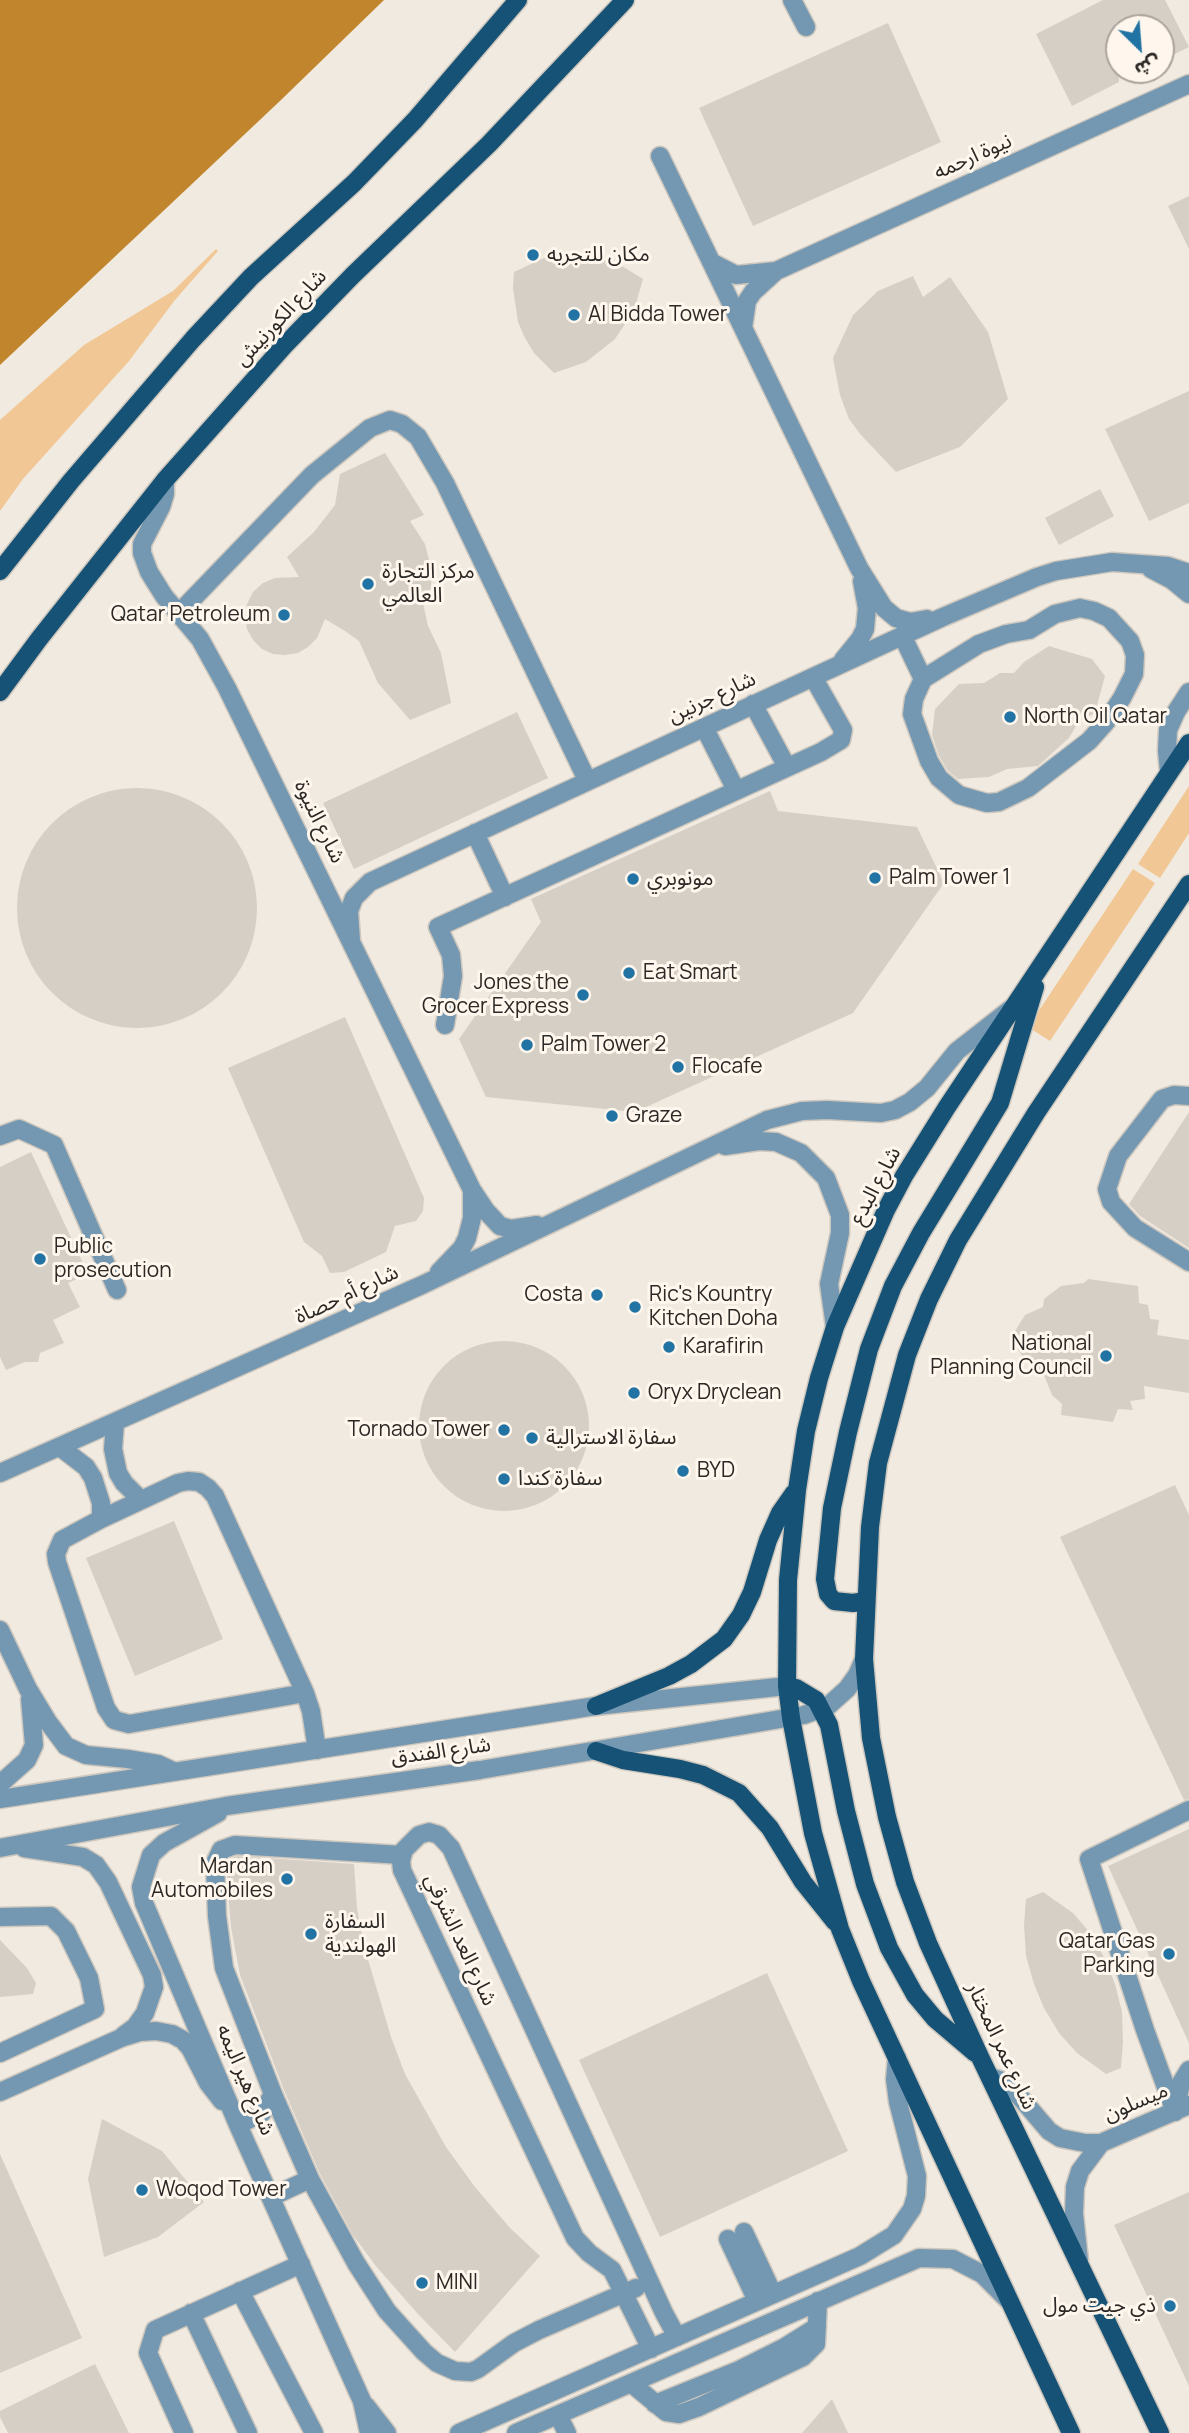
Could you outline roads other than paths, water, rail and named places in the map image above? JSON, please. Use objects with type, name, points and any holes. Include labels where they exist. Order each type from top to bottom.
[{"type":"main road","points":[[0,571],[71,481],[192,339],[251,277],[354,183],[415,120],[518,0]]},
{"type":"main road","name":"شارع الكورنيش","points":[[0,692],[165,480],[315,314],[489,144],[625,0]]},
{"type":"main road","name":"شارع البدع","points":[[791,1718],[787,1686],[788,1580],[797,1490],[806,1431],[835,1327],[875,1233],[904,1175],[1189,743]]},
{"type":"main road","points":[[864,1659],[870,1527],[878,1463],[907,1355],[929,1299],[958,1240],[1036,1113],[1189,884]]},
{"type":"main road","points":[[865,1601],[834,1601],[828,1594],[825,1579],[832,1508],[869,1349],[893,1286],[921,1233],[1000,1103],[1041,967]]},
{"type":"main road","points":[[596,1706],[669,1676],[691,1664],[724,1639],[741,1615],[752,1592],[768,1540],[780,1513],[797,1490]]},
{"type":"main road","name":"شارع عمر المختار","points":[[864,1659],[874,1753],[887,1817],[905,1882],[928,1943],[1160,2433]]},
{"type":"main road","points":[[787,1686],[808,1694],[823,1709],[831,1732],[846,1811],[865,1884],[889,1948],[915,1995],[935,2019],[980,2057]]},
{"type":"main road","points":[[791,1718],[813,1833],[840,1928],[897,2058],[1071,2433]]},
{"type":"main road","points":[[596,1751],[623,1760],[704,1775],[739,1793],[770,1828],[803,1882],[840,1928]]},
{"type":"street","points":[[792,0],[806,27]]},
{"type":"street","name":"نيوة ارحمه","points":[[743,328],[747,301],[776,271],[1189,84]]},
{"type":"street","points":[[660,156],[859,568],[884,608],[896,618],[910,622],[943,617]]},
{"type":"street","name":"نيوة ارحمه","points":[[710,261],[720,269],[736,275],[776,271]]},
{"type":"street","points":[[179,613],[312,475],[370,428],[390,420],[402,424],[418,437],[445,483],[587,780]]},
{"type":"street","name":"شارع النيوة","points":[[165,480],[163,500],[146,533],[142,553],[157,586],[200,639],[217,669],[472,1190],[500,1226],[511,1229],[526,1228],[564,1219]]},
{"type":"street","name":"شارع جرنين","points":[[351,940],[349,911],[354,898],[370,882],[943,617],[1056,570],[1112,562],[1168,566],[1189,573]]},
{"type":"street","points":[[1143,563],[1172,580],[1189,594]]},
{"type":"street","points":[[838,665],[854,648],[865,629],[867,608],[859,568]]},
{"type":"street","points":[[902,635],[923,679],[914,699],[912,714],[929,761],[939,778],[959,795],[987,803],[999,802],[1028,788],[1089,741],[1122,698],[1134,674],[1135,655],[1130,641],[1115,623],[1094,611],[1080,608],[1055,614],[1029,630],[1006,634],[979,644],[923,679]]},
{"type":"street","points":[[446,1025],[453,976],[451,956],[438,927],[821,752],[841,740],[843,730],[813,677]]},
{"type":"street","points":[[1169,772],[1168,730],[1189,692]]},
{"type":"street","points":[[753,704],[787,767]]},
{"type":"street","points":[[704,727],[736,790]]},
{"type":"street","points":[[475,833],[505,897]]},
{"type":"street","name":"شارع أم حصاة","points":[[0,1473],[422,1285],[767,1120],[784,1114],[827,1110],[881,1113],[895,1110],[927,1088],[957,1051],[1015,1006]]},
{"type":"street","points":[[1189,1096],[1174,1095],[1162,1099],[1118,1156],[1107,1189],[1111,1202],[1135,1228],[1189,1262]]},
{"type":"street","points":[[0,1136],[19,1129],[54,1145],[117,1290]]},
{"type":"street","name":"شارع أم حصاة","points":[[708,1149],[759,1141],[776,1142],[801,1153],[826,1178],[840,1215],[840,1233],[829,1284],[835,1327]]},
{"type":"street","name":"شارع النيوة","points":[[422,1285],[447,1265],[462,1248],[472,1218],[472,1190]]},
{"type":"street","points":[[115,1423],[113,1449],[118,1473],[141,1500]]},
{"type":"street","points":[[60,1447],[86,1467],[93,1478],[101,1503],[102,1519]]},
{"type":"street","points":[[304,1693],[129,1724],[114,1720],[106,1708],[57,1562],[56,1554],[62,1540],[141,1500],[188,1481],[199,1482],[215,1496],[304,1693],[311,1711],[317,1750]]},
{"type":"street","points":[[0,1630],[28,1689],[66,1746],[86,1755],[128,1759],[158,1765],[175,1772]]},
{"type":"street","name":"شارع الفندق","points":[[5,1847],[226,1806],[480,1770],[791,1718],[823,1709],[847,1689],[864,1659]]},
{"type":"street","name":"شارع الفندق","points":[[0,1799],[596,1706],[787,1686]]},
{"type":"street","points":[[0,1784],[27,1760],[34,1745],[28,1689]]},
{"type":"street","name":"شارع هير اليمه","points":[[226,1806],[164,1843],[151,1856],[141,1887],[148,1916],[200,2031],[237,2123],[362,2401],[369,2433]]},
{"type":"street","points":[[1182,2108],[1145,2030],[1089,1859],[1189,1810]]},
{"type":"street","name":"شارع العد الشرقي","points":[[651,2349],[612,2270],[589,2253],[575,2238],[402,1870],[402,1855],[411,1842],[429,1832],[439,1835],[451,1848],[677,2337]]},
{"type":"street","points":[[402,1855],[235,1844],[222,1850],[215,1863],[217,1916],[225,1968],[273,2094],[310,2179],[356,2263],[387,2311],[424,2352],[455,2371],[471,2372],[478,2369],[514,2343],[539,2330],[650,2282]]},
{"type":"street","points":[[5,1847],[83,1857],[96,1865],[108,1882],[152,1975],[154,1987],[145,2013],[135,2027],[121,2038]]},
{"type":"street","points":[[0,1917],[51,1916],[66,1931],[89,1978],[95,2009],[0,2053]]},
{"type":"street","points":[[0,2092],[121,2038],[140,2032],[156,2031],[172,2034],[183,2040],[208,2083],[237,2123],[262,2113],[273,2094]]},
{"type":"street","points":[[459,2433],[765,2298],[879,2246],[894,2235],[906,2221],[916,2196],[917,2176],[898,2102],[895,2079],[897,2058]]},
{"type":"street","points":[[1182,2108],[1181,2083],[1189,2070]]},
{"type":"street","name":"ميسلون","points":[[990,2077],[1013,2089],[1030,2107],[1040,2123],[1060,2138],[1101,2143]]},
{"type":"street","name":"ميسلون","points":[[1079,2260],[1074,2214],[1075,2187],[1080,2171],[1101,2143],[1182,2108]]},
{"type":"street","points":[[271,2197],[310,2179]]},
{"type":"street","points":[[736,2236],[765,2298]]},
{"type":"street","points":[[516,2433],[919,2258],[953,2259],[982,2274],[1010,2302]]},
{"type":"street","points":[[184,2433],[148,2353],[155,2330],[301,2264]]},
{"type":"street","points":[[240,2291],[314,2433]]},
{"type":"street","points":[[632,2384],[666,2412],[679,2414],[699,2407],[803,2357],[816,2344],[818,2301]]},
{"type":"street","points":[[191,2313],[248,2433]]},
{"type":"street","name":"شارع هير اليمه","points":[[362,2401],[387,2433]]},
{"type":"street","points":[[558,2415],[567,2433]]},
{"type":"place","name":"مكان للتجربه","points":[[533,255]]},
{"type":"place","name":"Al Bidda Tower","points":[[574,315]]},
{"type":"place","name":"مركز التجارة العالمي","points":[[368,584]]},
{"type":"place","name":"Qatar Petroleum","points":[[284,615]]},
{"type":"place","name":"North Oil Qatar","points":[[1010,717]]},
{"type":"place","name":"Palm Tower 1","points":[[875,878]]},
{"type":"place","name":"مونوبري","points":[[633,879]]},
{"type":"place","name":"Eat Smart","points":[[629,973]]},
{"type":"place","name":"Jones the Grocer Express","points":[[583,995]]},
{"type":"place","name":"Palm Tower 2","points":[[527,1045]]},
{"type":"place","name":"Flocafe","points":[[678,1067]]},
{"type":"place","name":"Graze","points":[[612,1116]]},
{"type":"place","name":"Public prosecution","points":[[40,1259]]},
{"type":"place","name":"Costa","points":[[597,1295]]},
{"type":"place","name":"Ric's Kountry Kitchen Doha","points":[[635,1307]]},
{"type":"place","name":"Karafirin","points":[[669,1347]]},
{"type":"place","name":"National Planning Council","points":[[1106,1356]]},
{"type":"place","name":"Oryx Dryclean","points":[[634,1393]]},
{"type":"place","name":"Tornado Tower","points":[[504,1430]]},
{"type":"place","name":"سفارة الاسترالية","points":[[532,1438]]},
{"type":"place","name":"BYD","points":[[683,1471]]},
{"type":"place","name":"سفارة كندا","points":[[504,1479]]},
{"type":"place","name":"Mardan Automobiles","points":[[287,1879]]},
{"type":"place","name":"السفارة الهولندية","points":[[311,1934]]},
{"type":"place","name":"Qatar Gas Parking","points":[[1169,1954]]},
{"type":"place","name":"Woqod Tower","points":[[142,2190]]},
{"type":"place","name":"MINI","points":[[422,2283]]},
{"type":"place","name":"ذي جيت مول","points":[[1170,2306]]}]
